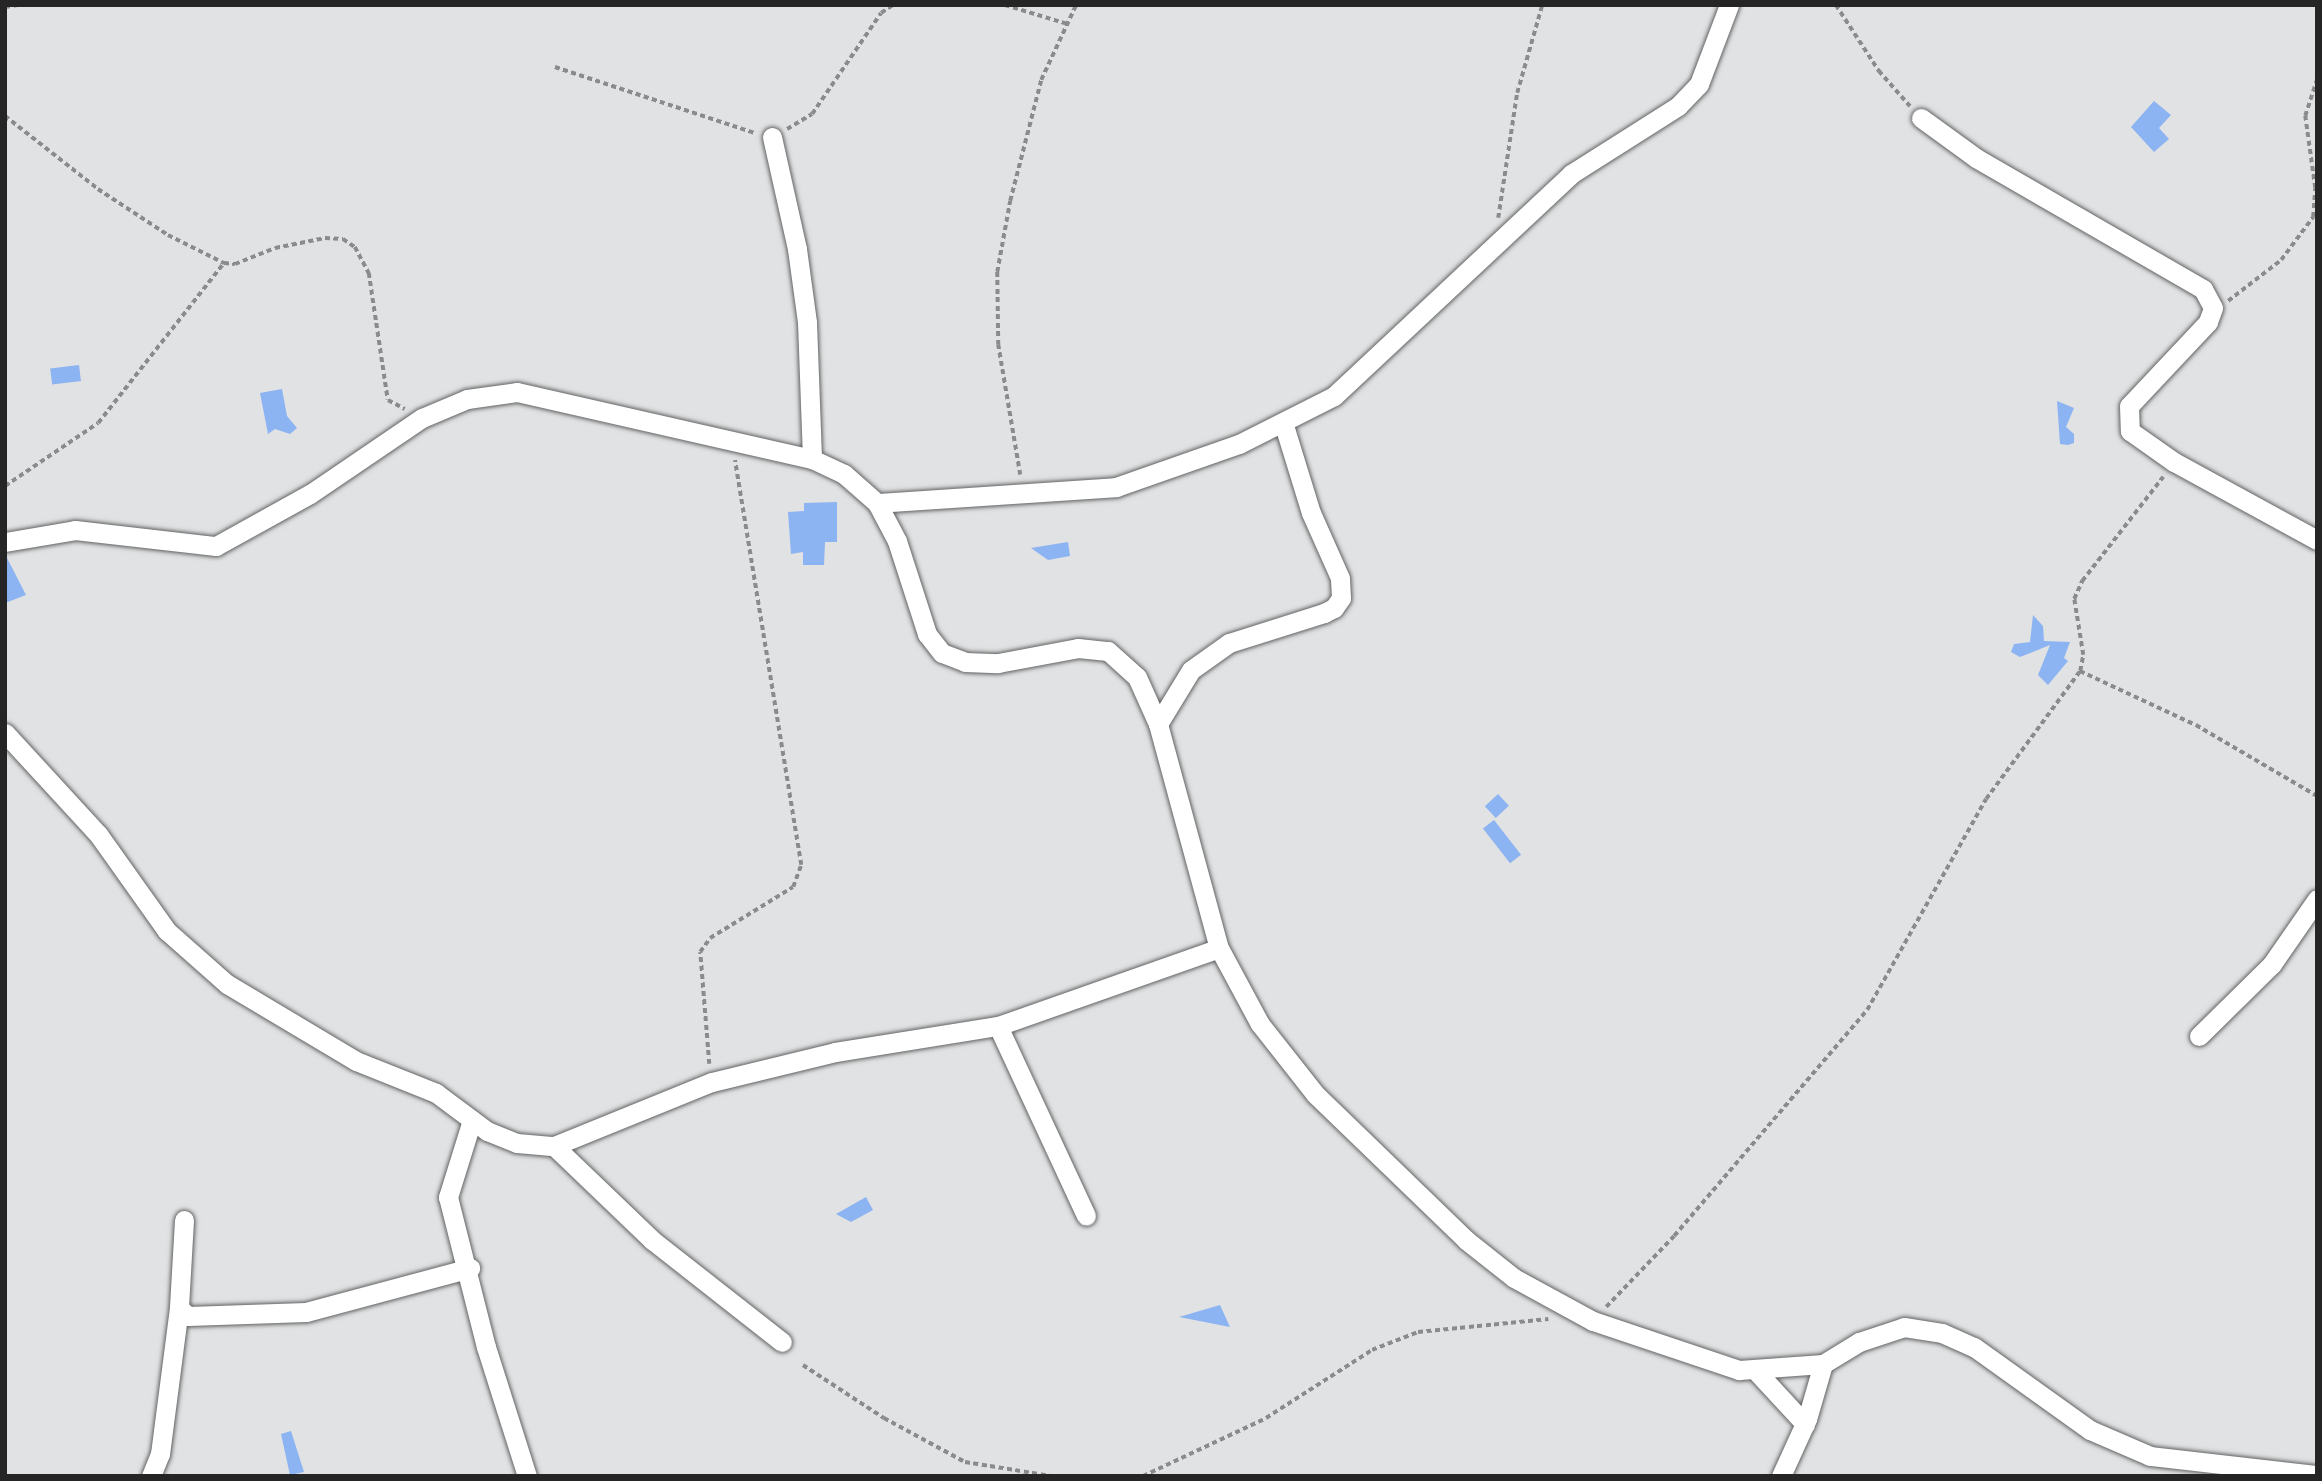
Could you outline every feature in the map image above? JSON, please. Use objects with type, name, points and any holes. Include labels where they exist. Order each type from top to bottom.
[{"type":"street","points":[[877,503],[1116,487],[1174,471],[1335,396],[1493,251],[1571,174],[1678,106],[1699,83],[1710,62],[1729,5]]},
{"type":"street","points":[[1921,118],[1976,158],[2203,289],[2213,308],[2199,333],[2129,406],[2130,430],[2174,462],[2317,540]]},
{"type":"street","points":[[772,137],[797,249],[807,322],[812,459]]},
{"type":"street","points":[[5,542],[75,530],[216,546],[310,494],[422,418],[467,399],[517,392],[812,459],[844,474],[877,503],[897,541],[927,634],[943,653],[965,662],[999,663],[1078,648],[1108,651],[1137,677],[1158,724],[1219,948],[1260,1024],[1315,1094],[1466,1240],[1514,1278],[1587,1319],[1756,1372],[1823,1364],[1859,1342],[1904,1327],[1942,1333],[1974,1347],[2090,1430],[2150,1456],[2317,1475]]},
{"type":"street","points":[[1158,724],[1191,670],[1229,643],[1334,608],[1341,598],[1340,579],[1311,513],[1283,422]]},
{"type":"street","points":[[5,733],[98,834],[167,931],[227,984],[356,1060],[436,1093],[472,1120],[517,1143],[554,1146],[712,1082],[835,1052],[998,1026],[1219,948]]},
{"type":"street","points":[[2199,1036],[2272,964],[2317,899]]},
{"type":"street","points":[[998,1026],[1086,1216]]},
{"type":"street","points":[[472,1120],[448,1197],[470,1268],[486,1347],[527,1476]]},
{"type":"street","points":[[554,1146],[652,1240],[782,1342]]},
{"type":"street","points":[[151,1476],[160,1454],[179,1308],[184,1220]]},
{"type":"street","points":[[179,1308],[183,1314],[209,1318],[306,1312],[470,1268]]},
{"type":"street","points":[[1781,1476],[1805,1424],[1823,1364]]},
{"type":"street","points":[[1756,1372],[1805,1424]]},
{"type":"path","points":[[5,7],[18,5]]},
{"type":"path","points":[[555,67],[722,126],[772,137],[812,114],[881,13],[893,5]]},
{"type":"path","points":[[1005,5],[1068,24]]},
{"type":"path","points":[[1023,494],[998,345],[997,272],[1010,201],[1041,80],[1076,5]]},
{"type":"path","points":[[1493,251],[1517,93],[1542,5]]},
{"type":"path","points":[[1836,5],[1879,71],[1921,118]]},
{"type":"path","points":[[2213,308],[2243,293],[2281,260],[2313,216],[2305,116],[2317,80]]},
{"type":"path","points":[[5,116],[98,189],[168,235],[224,262],[235,264],[275,248],[325,238],[343,239],[355,247],[369,273],[388,400],[422,418]]},
{"type":"path","points":[[5,486],[98,423],[224,262]]},
{"type":"path","points":[[712,1082],[700,952],[710,937],[793,887],[801,865],[732,441]]},
{"type":"path","points":[[1143,1476],[1266,1418],[1372,1350],[1418,1332],[1587,1319],[1674,1236],[1867,1010],[1986,799],[2080,671],[2083,655],[2074,598],[2082,581],[2174,462]]},
{"type":"path","points":[[2080,671],[2196,725],[2317,796]]},
{"type":"path","points":[[803,1365],[884,1418],[965,1462],[1051,1476]]},
{"type":"building","points":[[2154,101],[2171,115],[2159,128],[2169,139],[2154,152],[2131,127]]},
{"type":"building","points":[[79,365],[81,381],[52,384],[50,369]]},
{"type":"building","points":[[282,389],[287,416],[297,428],[290,434],[275,429],[268,434],[260,393]]},
{"type":"building","points":[[2057,401],[2074,408],[2066,427],[2074,434],[2074,443],[2068,445],[2060,444]]},
{"type":"building","points":[[837,502],[837,542],[825,542],[824,565],[803,565],[803,552],[791,554],[788,512],[804,511],[804,503]]},
{"type":"building","points":[[1068,542],[1070,556],[1048,560],[1031,548]]},
{"type":"building","points":[[5,554],[26,595],[5,603]]},
{"type":"building","points":[[2033,615],[2043,626],[2044,641],[2070,642],[2064,658],[2068,661],[2048,685],[2038,675],[2050,645],[2020,657],[2011,652],[2014,644],[2030,642]]},
{"type":"building","points":[[1498,794],[1509,806],[1496,818],[1485,806]]},
{"type":"building","points":[[1494,820],[1521,855],[1510,863],[1483,829]]},
{"type":"building","points":[[866,1197],[873,1210],[851,1222],[836,1214]]},
{"type":"building","points":[[1220,1305],[1230,1327],[1179,1317]]},
{"type":"building","points":[[291,1431],[304,1472],[290,1475],[281,1434]]}]
